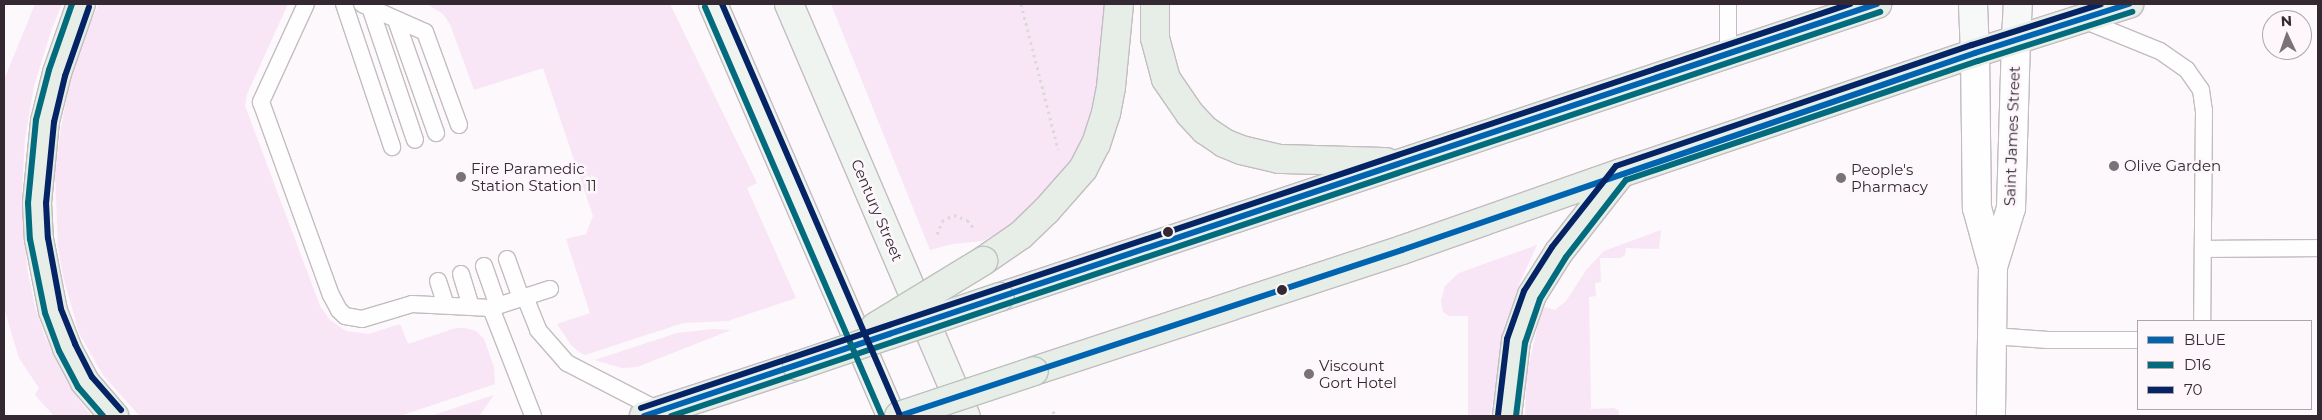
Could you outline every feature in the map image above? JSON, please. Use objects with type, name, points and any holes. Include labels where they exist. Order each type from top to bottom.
[{"type":"highway","points":[[81,4],[57,72],[45,121],[38,193],[39,239],[53,310],[67,348],[85,382],[114,416]]},
{"type":"highway","points":[[832,353],[983,261],[1021,235],[1046,211],[1083,169],[1096,144],[1106,113],[1111,88],[1119,4]]},
{"type":"highway","points":[[1155,4],[1155,38],[1166,80],[1190,114],[1205,130],[1224,143],[1242,150],[1279,158],[1405,162]]},
{"type":"highway","points":[[652,414],[1877,4]]},
{"type":"highway","points":[[899,416],[1392,253],[1975,53],[2129,4]]},
{"type":"highway","points":[[1507,416],[1516,342],[1532,295],[1554,259],[1621,173]]},
{"type":"main road","points":[[714,4],[891,416]]},
{"type":"main road","name":"Century Street","points":[[789,4],[966,416]]},
{"type":"main road","name":"Saint James Street","points":[[1974,4],[1975,53]]},
{"type":"main road","name":"Saint James Street","points":[[2016,40],[2018,4]]},
{"type":"street","name":"Saint James Street","points":[[1993,267],[2011,208],[2016,40]]},
{"type":"street","name":"Saint James Street","points":[[1975,53],[1977,208],[1993,267],[1990,416]]},
{"type":"lane","points":[[306,4],[261,102],[331,295],[339,310],[352,319],[374,318],[412,304],[495,307],[550,289]]},
{"type":"lane","points":[[344,4],[392,147]]},
{"type":"lane","points":[[1728,4],[1728,55]]},
{"type":"lane","points":[[366,6],[425,32],[459,125]]},
{"type":"lane","points":[[366,6],[415,140]]},
{"type":"lane","points":[[2081,19],[2160,51],[2187,70],[2201,90],[2204,111],[2202,320]]},
{"type":"lane","points":[[396,20],[436,133]]},
{"type":"lane","points":[[2204,249],[2318,248]]},
{"type":"lane","points":[[507,259],[538,330],[567,363],[652,414]]},
{"type":"lane","points":[[484,266],[495,307],[533,416]]},
{"type":"lane","points":[[461,274],[472,307]]},
{"type":"lane","points":[[438,281],[446,305]]},
{"type":"lane","points":[[1992,336],[2048,340],[2137,340]]},
{"type":"path","points":[[1022,4],[1058,150]]},
{"type":"path","points":[[937,234],[942,221],[949,217],[954,215],[967,220]]},
{"type":"path","points":[[1053,411],[1055,416]]},
{"type":"shaded area","points":[[35,4],[62,4],[51,31],[34,86],[25,139],[22,189],[27,268],[35,307],[45,337],[79,400],[92,416],[54,416],[35,395],[39,388],[19,358],[4,308],[4,80]]},
{"type":"shaded area","points":[[99,4],[288,4],[247,94],[245,106],[320,306],[330,320],[346,331],[369,334],[400,324],[408,344],[456,328],[476,331],[484,339],[494,367],[495,384],[400,416],[141,416],[137,413],[103,375],[79,333],[63,276],[58,246],[55,172],[61,128],[69,85],[82,41]]},
{"type":"shaded area","points":[[427,4],[670,4],[757,183],[747,188],[796,298],[728,321],[683,323],[585,355],[579,352],[571,345],[557,324],[590,313],[566,239],[586,234],[593,216],[543,68],[474,90],[450,24],[443,14]]},
{"type":"shaded area","points":[[831,4],[1104,4],[1099,75],[1091,124],[1082,148],[1048,193],[1012,224],[983,241],[952,244],[930,250]]},
{"type":"shaded area","points":[[1661,230],[1659,249],[1626,248],[1625,255],[1621,258],[1600,258],[1601,282],[1595,283],[1596,296],[1589,297],[1591,409],[1614,408],[1619,411],[1619,416],[1525,416],[1527,373],[1539,319],[1544,307],[1555,310],[1566,301],[1587,269],[1604,251]]},
{"type":"shaded area","points":[[1537,245],[1519,284],[1503,342],[1490,416],[1468,416],[1468,316],[1449,316],[1443,312],[1441,301],[1445,286],[1459,273]]},
{"type":"shaded area","points":[[713,329],[731,330],[637,367],[622,368],[595,360],[677,333]]},
{"type":"shaded area","points":[[494,395],[479,416],[431,416]]},
{"type":"transit line","name":"D16","points":[[72,4],[49,70],[36,120],[28,203],[30,239],[45,313],[59,351],[78,387],[103,416]]},
{"type":"transit line","name":"70","points":[[722,4],[899,413]]},
{"type":"transit line","name":"70","points":[[641,408],[1850,4]]},
{"type":"transit line","name":"BLUE","points":[[644,416],[1877,4]]},
{"type":"transit line","name":"70","points":[[1498,415],[1507,339],[1524,291],[1552,247],[1616,166],[1972,45],[2101,4]]},
{"type":"transit line","name":"BLUE","points":[[899,416],[1402,250],[1975,53],[2129,4]]},
{"type":"transit line","name":"70","points":[[89,7],[65,76],[54,122],[46,203],[48,238],[61,309],[75,344],[92,377],[121,410]]},
{"type":"transit line","name":"D16","points":[[705,7],[882,416]]},
{"type":"transit line","name":"D16","points":[[671,416],[1880,12]]},
{"type":"transit line","name":"D16","points":[[1516,416],[1525,343],[1540,299],[1566,257],[1626,180],[1978,61],[2132,12]]},
{"type":"place","name":"Olive Garden","points":[[2114,166]]},
{"type":"place","name":"Fire Paramedic Station Station 11","points":[[461,177]]},
{"type":"place","name":"People's Pharmacy","points":[[1841,178]]},
{"type":"place","name":"Viscount Gort Hotel","points":[[1309,374]]}]
